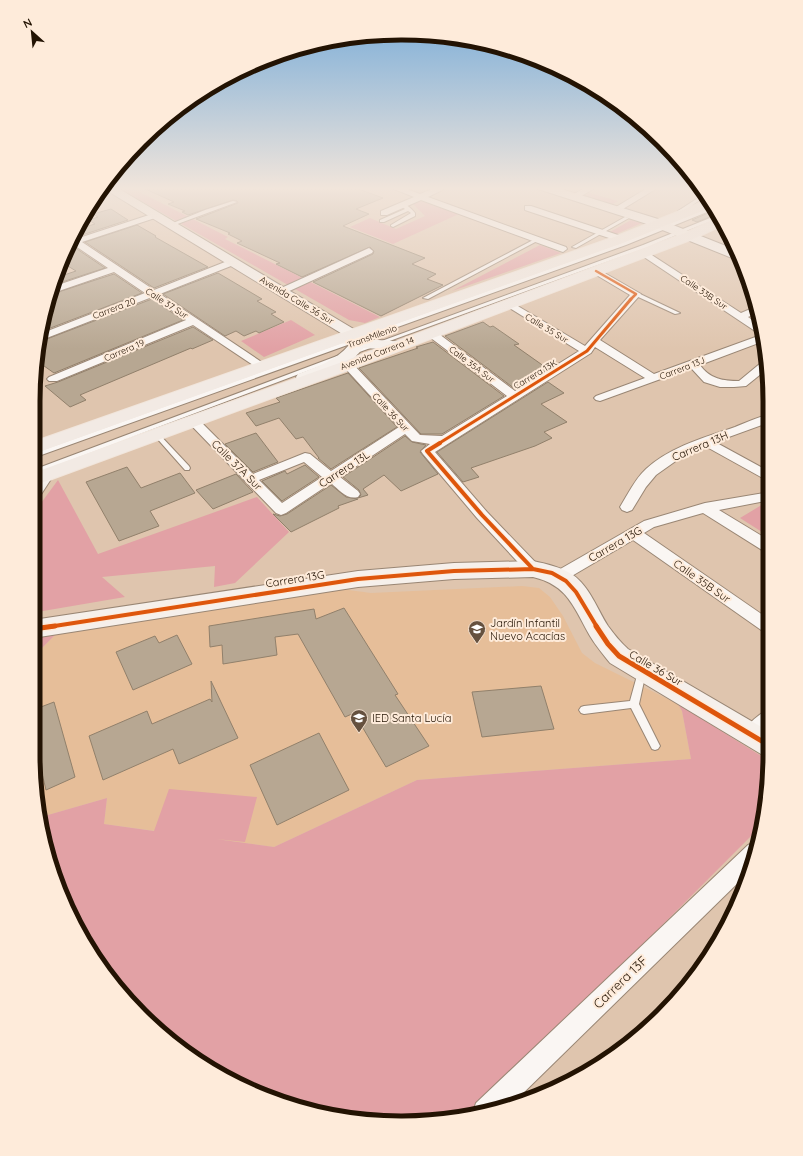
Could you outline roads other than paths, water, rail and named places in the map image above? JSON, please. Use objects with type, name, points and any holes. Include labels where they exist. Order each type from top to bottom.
[{"type":"main road","name":"Avenida Calle 36 Sur","points":[[189,241],[354,345],[399,346]]},
{"type":"main road","name":"Avenida Calle 36 Sur","points":[[193,241],[227,264],[282,291],[354,345]]},
{"type":"main road","name":"Avenida Carrera 14","points":[[40,446],[263,367],[354,345],[616,241]]},
{"type":"main road","name":"Avenida Carrera 14","points":[[354,345],[399,346],[644,253],[670,241]]},
{"type":"main road","points":[[703,241],[730,252]]},
{"type":"main road","points":[[40,478],[193,421],[239,401],[321,370],[338,362],[354,345]]},
{"type":"main road","name":"Carrera 13G","points":[[40,628],[358,579],[447,572],[533,569],[544,570],[560,576]]},
{"type":"main road","name":"Calle 36 Sur","points":[[560,576],[580,596],[613,652],[761,740]]},
{"type":"street","points":[[540,241],[563,249]]},
{"type":"street","name":"Calle 37 Sur","points":[[76,244],[115,268],[263,367]]},
{"type":"street","points":[[282,291],[369,251]]},
{"type":"street","name":"Calle 33B Sur","points":[[644,253],[755,327]]},
{"type":"street","name":"Carrera 20","points":[[46,335],[227,264]]},
{"type":"street","points":[[58,289],[115,268]]},
{"type":"street","points":[[596,271],[636,294]]},
{"type":"street","name":"Carrera 13K","points":[[533,569],[482,515],[427,451],[587,351],[594,341],[636,294]]},
{"type":"street","name":"Calle 35 Sur","points":[[508,304],[587,351]]},
{"type":"street","points":[[740,317],[752,312]]},
{"type":"street","name":"Carrera 19","points":[[53,379],[194,321]]},
{"type":"street","name":"Calle 35A Sur","points":[[431,333],[514,396]]},
{"type":"street","name":"Carrera 13J","points":[[600,398],[757,339]]},
{"type":"street","points":[[594,341],[653,378]]},
{"type":"street","name":"Calle 36 Sur","points":[[354,345],[406,428],[416,438],[432,441],[444,440]]},
{"type":"street","points":[[692,364],[699,373],[708,380],[720,384],[742,384],[761,368]]},
{"type":"street","name":"Calle 37A Sur","points":[[193,421],[281,510]]},
{"type":"street","name":"Carrera 13H","points":[[627,508],[639,487],[651,472],[673,456],[763,421]]},
{"type":"street","name":"Carrera 13L","points":[[281,510],[406,428]]},
{"type":"street","points":[[706,442],[763,474]]},
{"type":"street","points":[[251,479],[304,456],[353,494]]},
{"type":"street","name":"Carrera 13G","points":[[560,576],[649,524],[705,508],[763,497]]},
{"type":"street","points":[[705,508],[763,544]]},
{"type":"street","name":"Calle 35B Sur","points":[[634,533],[763,623]]},
{"type":"street","name":"Carrera 13F","points":[[493,1104],[748,859]]},
{"type":"lane","points":[[426,298],[535,241]]},
{"type":"lane","points":[[574,247],[585,241]]},
{"type":"lane","name":"TransMilenio","points":[[40,478],[354,345],[625,241]]},
{"type":"lane","name":"TransMilenio","points":[[40,454],[354,345],[664,241]]},
{"type":"lane","points":[[636,294],[677,312]]},
{"type":"lane","points":[[156,434],[187,468]]},
{"type":"lane","points":[[643,670],[634,704],[655,746]]},
{"type":"lane","points":[[584,710],[634,704]]},
{"type":"place","name":"Jardín Infantil Nuevo Acacías","points":[[477,644]]},
{"type":"place","name":"IED Santa Lucía","points":[[359,733]]}]
